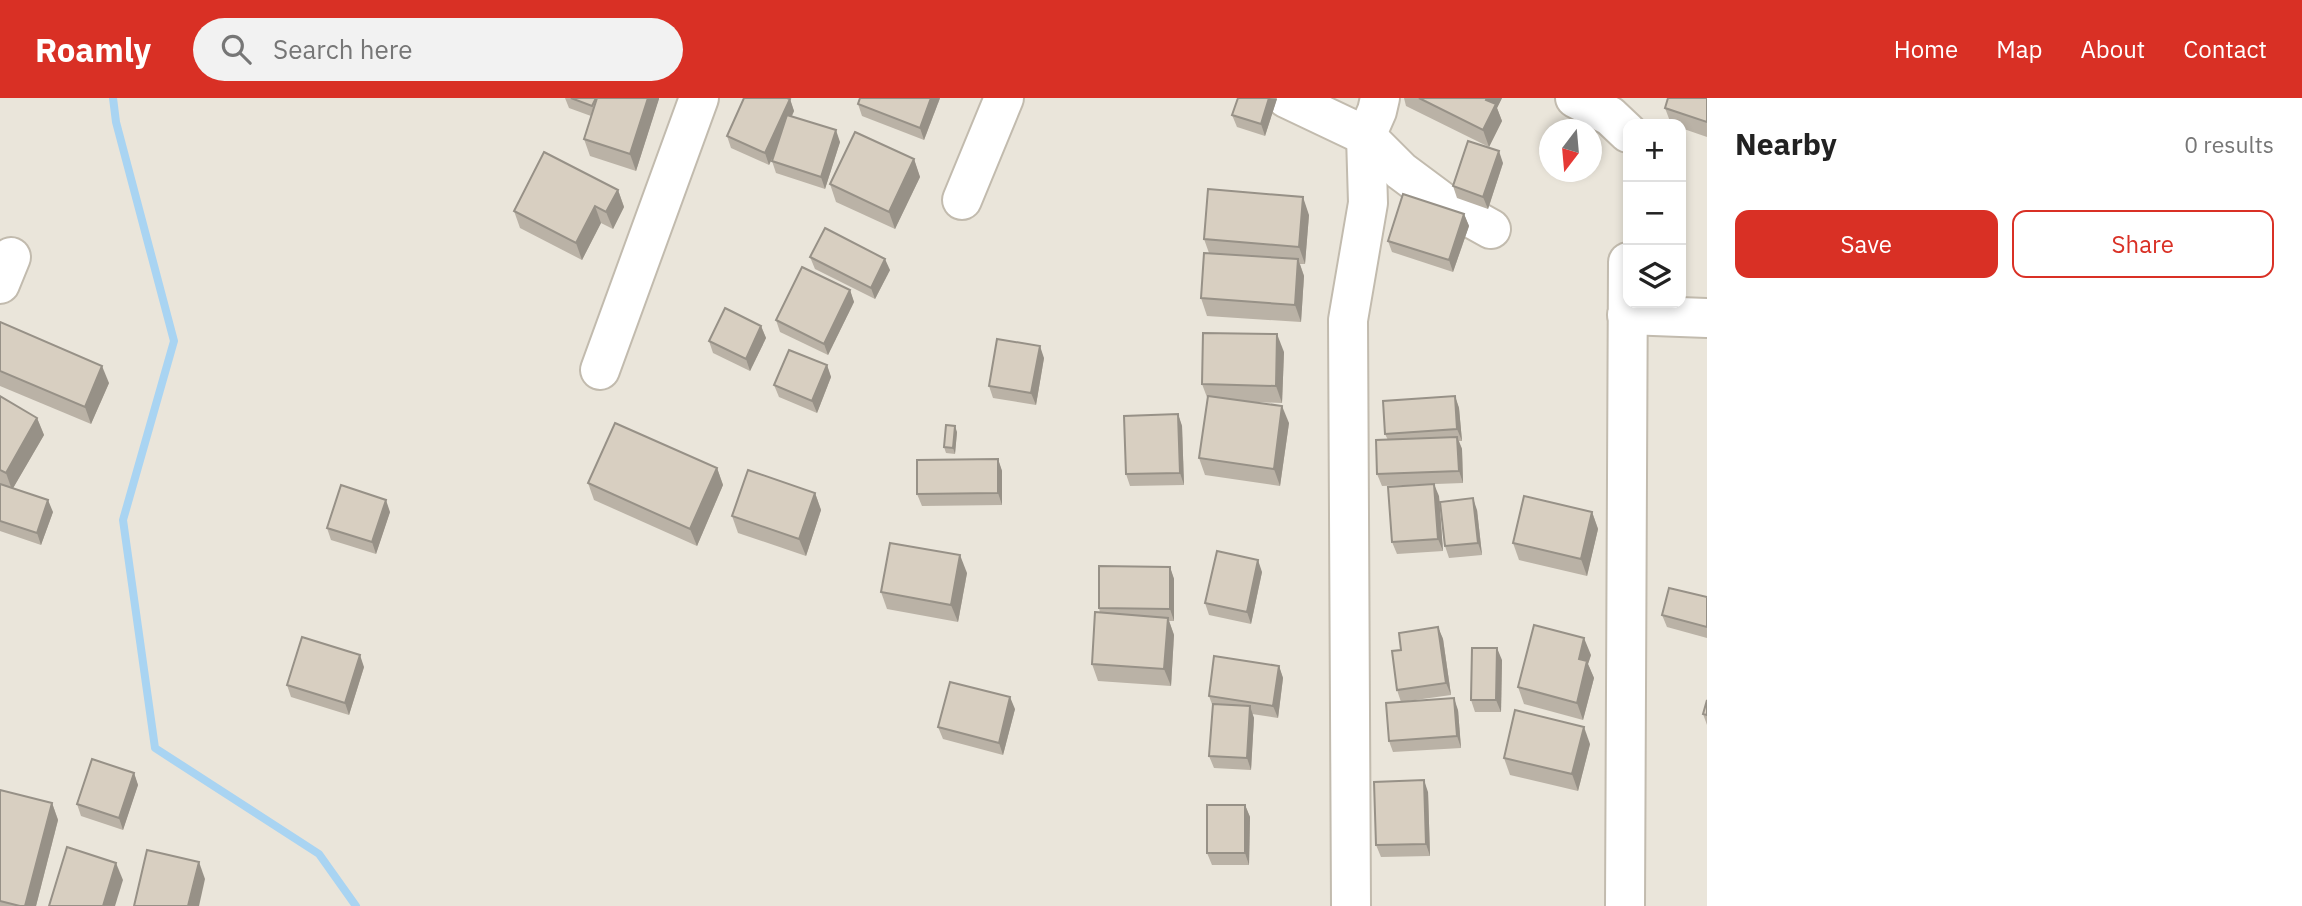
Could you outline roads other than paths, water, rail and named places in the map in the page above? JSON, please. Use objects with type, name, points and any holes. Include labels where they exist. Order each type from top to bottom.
[{"type":"street","points":[[600,370],[699,98]]},
{"type":"street","points":[[962,200],[1004,98]]},
{"type":"street","points":[[1286,98],[1366,136],[1401,171],[1444,203],[1491,229]]},
{"type":"street","points":[[1351,906],[1348,320],[1368,202],[1366,136],[1380,98]]},
{"type":"street","points":[[1575,98],[1609,116],[1623,129]]},
{"type":"street","points":[[1625,906],[1627,308]]},
{"type":"street","points":[[1627,315],[1707,318]]},
{"type":"waterway","points":[[113,98],[116,122],[174,341],[123,520],[155,748],[319,854],[356,906]]}]
